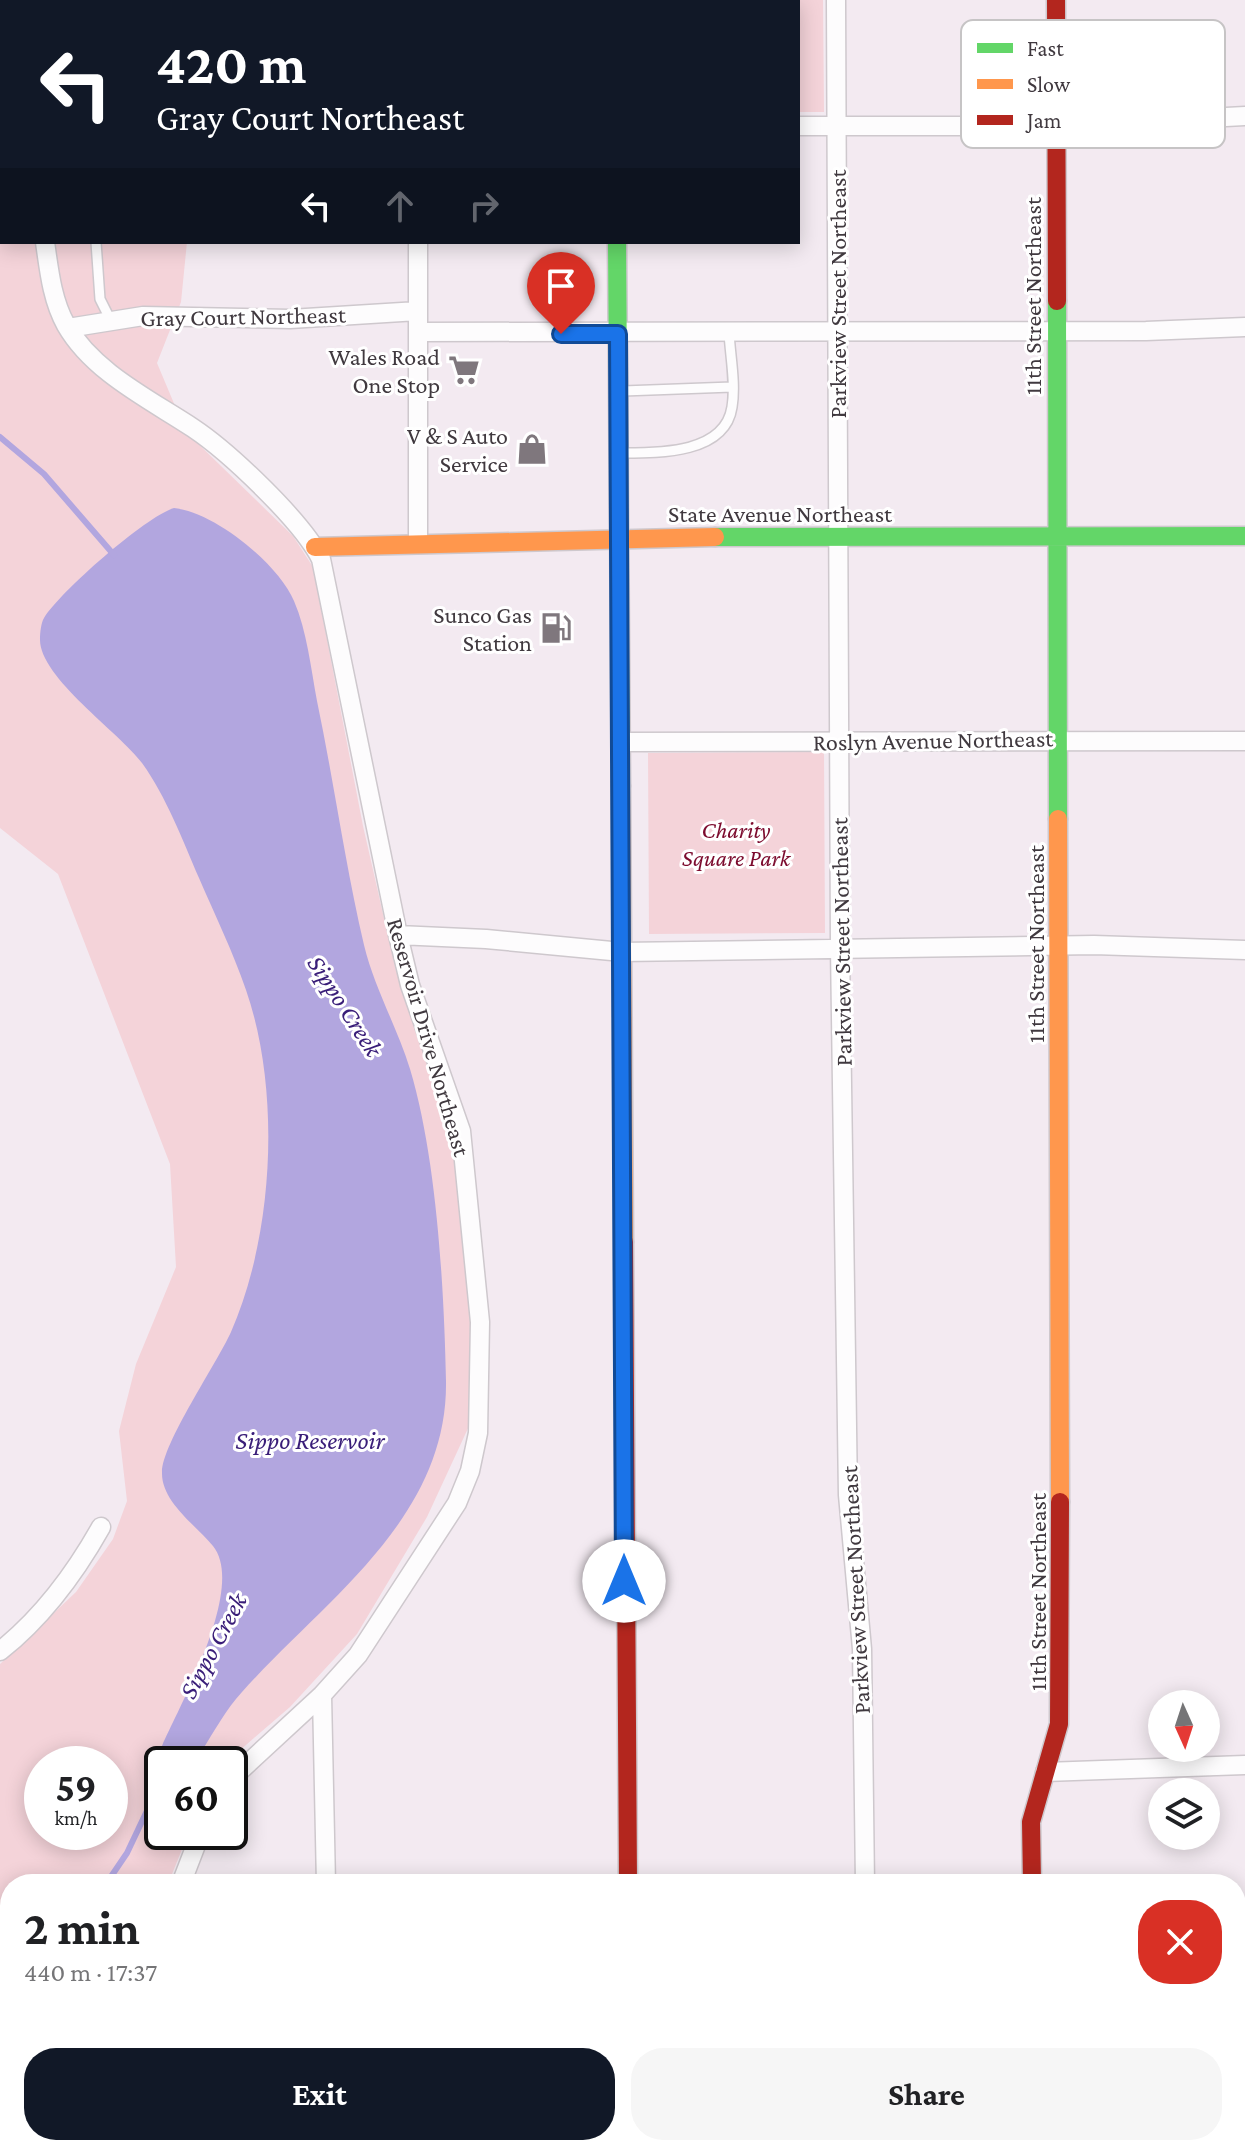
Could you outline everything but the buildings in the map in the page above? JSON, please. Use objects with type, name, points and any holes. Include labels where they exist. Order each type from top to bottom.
[{"type":"street","name":"Parkview Street Northeast","points":[[836,0],[840,948],[848,1495],[862,1649],[865,1874]]},
{"type":"street","points":[[1225,117],[1245,116]]},
{"type":"street","points":[[800,126],[961,126]]},
{"type":"street","name":"11th Street Northeast","points":[[1032,1874],[1031,1822],[1059,1724],[1061,1694],[1056,148]]},
{"type":"street","name":"Reservoir Drive Northeast","points":[[45,244],[54,294],[68,328],[86,352],[117,378],[225,453],[315,547],[326,579],[410,985],[461,1131],[479,1292],[478,1433],[470,1471],[457,1503],[358,1655],[322,1695],[248,1763]]},
{"type":"street","points":[[418,244],[418,542]]},
{"type":"street","points":[[617,244],[628,1874]]},
{"type":"street","name":"Gray Court Northeast","points":[[68,328],[110,319],[187,315],[290,319],[418,311]]},
{"type":"street","points":[[418,332],[618,334],[1245,327]]},
{"type":"street","name":"State Avenue Northeast","points":[[315,547],[620,537],[1245,536]]},
{"type":"street","name":"Roslyn Avenue Northeast","points":[[621,742],[1245,741]]},
{"type":"street","points":[[398,935],[486,939],[622,952],[1059,946],[1245,950]]},
{"type":"street","points":[[0,1651],[21,1634],[69,1581],[101,1527]]},
{"type":"street","points":[[322,1695],[326,1874]]},
{"type":"street","points":[[1045,1772],[1245,1765]]},
{"type":"street","points":[[185,1874],[194,1850]]},
{"type":"lane","points":[[96,244],[100,299],[110,319]]},
{"type":"lane","points":[[618,453],[680,451],[704,441],[728,424],[732,387],[729,332]]},
{"type":"lane","points":[[618,391],[732,387]]},
{"type":"green space","points":[[800,0],[823,0],[824,112],[800,112]]},
{"type":"green space","points":[[0,244],[187,244],[181,302],[157,363],[186,432],[293,536],[313,567],[363,826],[396,971],[450,1123],[462,1201],[471,1315],[470,1424],[427,1517],[357,1634],[290,1707],[245,1746],[144,1746],[144,1850],[182,1850],[172,1874],[0,1874],[0,1664],[76,1592],[113,1539],[127,1501],[119,1431],[136,1364],[176,1267],[170,1164],[58,874],[0,828]]},
{"type":"green space","name":"Charity Square Park","points":[[824,752],[825,933],[649,934],[648,753]]},
{"type":"water","name":"Sippo Reservoir","points":[[174,508],[190,512],[225,529],[243,542],[286,586],[302,625],[364,945],[410,1069],[427,1143],[441,1265],[446,1381],[441,1430],[426,1475],[404,1516],[376,1554],[343,1590],[236,1699],[205,1746],[162,1746],[207,1645],[222,1588],[221,1565],[213,1546],[173,1503],[163,1483],[162,1472],[164,1459],[180,1424],[231,1332],[256,1251],[268,1162],[264,1072],[257,1030],[241,976],[166,804],[151,776],[131,750],[82,704],[52,670],[43,654],[40,639],[44,618],[67,591],[124,540]]},
{"type":"waterway","name":"Sippo Creek","points":[[0,437],[44,474],[114,555]]},
{"type":"waterway","name":"Sippo Creek","points":[[113,1874],[144,1817]]},
{"type":"traffic: fast","points":[[617,244],[621,786]]},
{"type":"traffic: fast","points":[[1057,301],[1058,819]]},
{"type":"traffic: fast","points":[[715,537],[1245,536]]},
{"type":"traffic: slow","points":[[315,547],[715,537]]},
{"type":"traffic: slow","points":[[621,786],[624,1242]]},
{"type":"traffic: slow","points":[[1058,819],[1060,1502]]},
{"type":"traffic: jam","points":[[1056,0],[1056,20]]},
{"type":"traffic: jam","points":[[1056,148],[1057,301]]},
{"type":"traffic: jam","points":[[624,1242],[628,1874]]},
{"type":"traffic: jam","points":[[1032,1874],[1031,1822],[1059,1724],[1060,1502]]},
{"type":"place","name":"Wales Road One Stop","points":[[464,370]]},
{"type":"place","name":"V & S Auto Service","points":[[532,449]]},
{"type":"place","name":"Sunco Gas Station","points":[[556,628]]},
{"type":"route","points":[[561,334],[618,334],[624,1581]]}]
